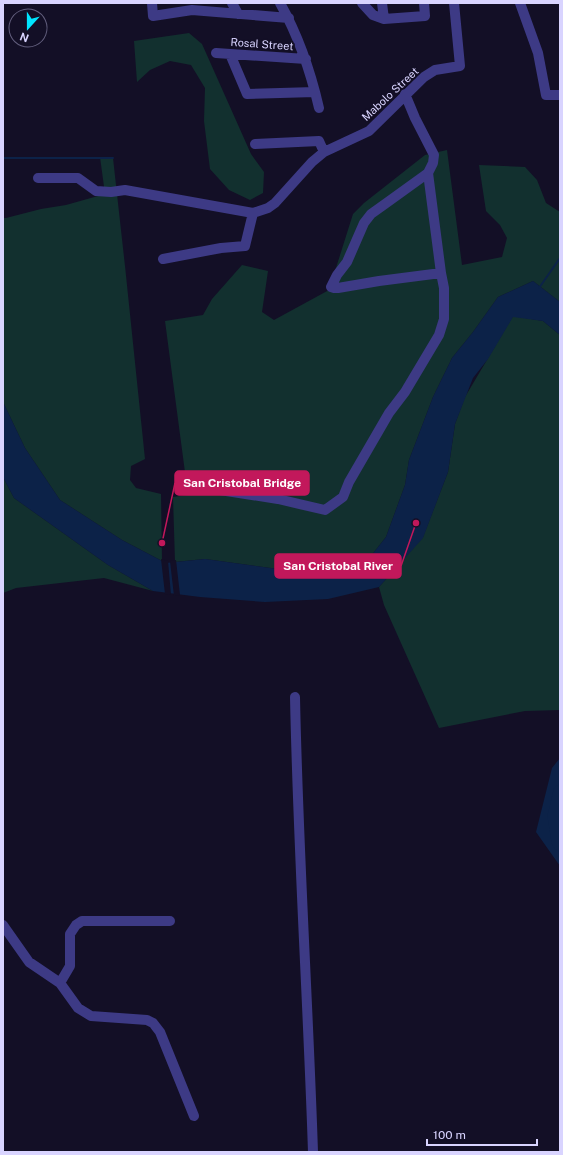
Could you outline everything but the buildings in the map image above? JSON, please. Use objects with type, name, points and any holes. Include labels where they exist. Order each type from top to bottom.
[{"type":"street","points":[[152,3],[153,16],[192,7],[238,14],[289,18]]},
{"type":"street","points":[[232,3],[238,14]]},
{"type":"street","points":[[280,3],[289,18],[306,59],[319,108]]},
{"type":"street","points":[[362,3],[373,15],[384,19],[425,16],[424,3]]},
{"type":"street","points":[[382,3],[384,19]]},
{"type":"street","name":"Mabolo Street","points":[[253,213],[268,208],[275,203],[312,162],[324,152],[369,131],[424,77],[435,70],[460,66],[454,3]]},
{"type":"street","points":[[520,3],[538,54],[546,95],[560,95]]},
{"type":"street","name":"Rosal Street","points":[[216,53],[306,59]]},
{"type":"street","points":[[230,54],[247,94],[315,92]]},
{"type":"street","points":[[405,94],[415,118],[434,154],[433,163],[428,173],[371,214],[364,223],[347,262],[337,275],[331,287],[338,288],[378,281],[441,274]]},
{"type":"street","points":[[255,144],[319,141],[324,152]]},
{"type":"street","points":[[192,490],[220,490],[278,499],[324,510],[343,497],[349,482],[389,413],[405,392],[439,335],[444,319],[444,288],[428,173]]},
{"type":"street","points":[[38,178],[78,178],[96,191],[111,192],[125,190],[253,213],[245,246],[221,248],[163,259]]},
{"type":"street","points":[[296,697],[297,788],[310,1049],[313,1152]]},
{"type":"street","points":[[60,983],[70,966],[70,934],[76,924],[82,921],[170,922]]},
{"type":"street","points":[[3,925],[29,962],[60,983],[78,1008],[91,1016],[147,1020],[153,1023],[160,1032],[194,1116]]},
{"type":"green space","points":[[189,33],[202,44],[251,154],[264,172],[263,193],[250,200],[229,190],[210,169],[204,121],[205,88],[191,65],[170,61],[150,70],[137,82],[134,41]]},
{"type":"green space","points":[[447,150],[462,265],[502,257],[507,238],[500,225],[486,211],[479,165],[525,167],[537,180],[546,203],[560,212],[560,302],[533,281],[498,297],[452,358],[433,397],[409,460],[405,485],[386,537],[367,561],[328,569],[292,571],[205,559],[175,562],[173,497],[188,495],[165,321],[203,315],[212,299],[242,265],[268,271],[262,312],[274,320],[329,290],[353,214],[364,203],[425,155]]},
{"type":"green space","points":[[100,157],[113,158],[145,459],[131,466],[130,480],[136,488],[161,494],[162,561],[122,540],[60,500],[25,448],[3,402],[3,218],[66,205],[105,194]]},
{"type":"green space","points":[[513,316],[543,321],[560,335],[560,710],[525,711],[439,728],[384,605],[379,587],[423,537],[448,472],[455,424],[465,397]]},
{"type":"green space","points":[[3,477],[14,498],[108,565],[153,591],[104,578],[16,588],[3,593]]},
{"type":"water","points":[[533,281],[560,302],[560,335],[543,321],[513,317],[488,359],[473,378],[455,424],[448,472],[423,538],[379,587],[328,599],[265,602],[200,597],[153,591],[108,565],[14,498],[3,477],[3,402],[25,448],[60,500],[122,540],[166,563],[205,559],[292,571],[328,569],[367,561],[386,537],[405,485],[409,460],[433,397],[452,358],[498,297]]},
{"type":"water","points":[[560,758],[560,824],[555,838],[560,846],[560,866],[536,832],[552,768]]},
{"type":"pier","points":[[161,559],[168,561],[171,595],[165,594]]},
{"type":"pier","points":[[176,560],[180,595],[174,596],[170,561]]},
{"type":"waterway","points":[[3,158],[113,158]]},
{"type":"waterway","points":[[539,288],[560,258]]},
{"type":"waterway","points":[[560,791],[554,816],[558,842],[560,845]]},
{"type":"place","name":"San Cristobal River","points":[[416,523]]},
{"type":"place","name":"San Cristobal Bridge","points":[[162,543]]}]
